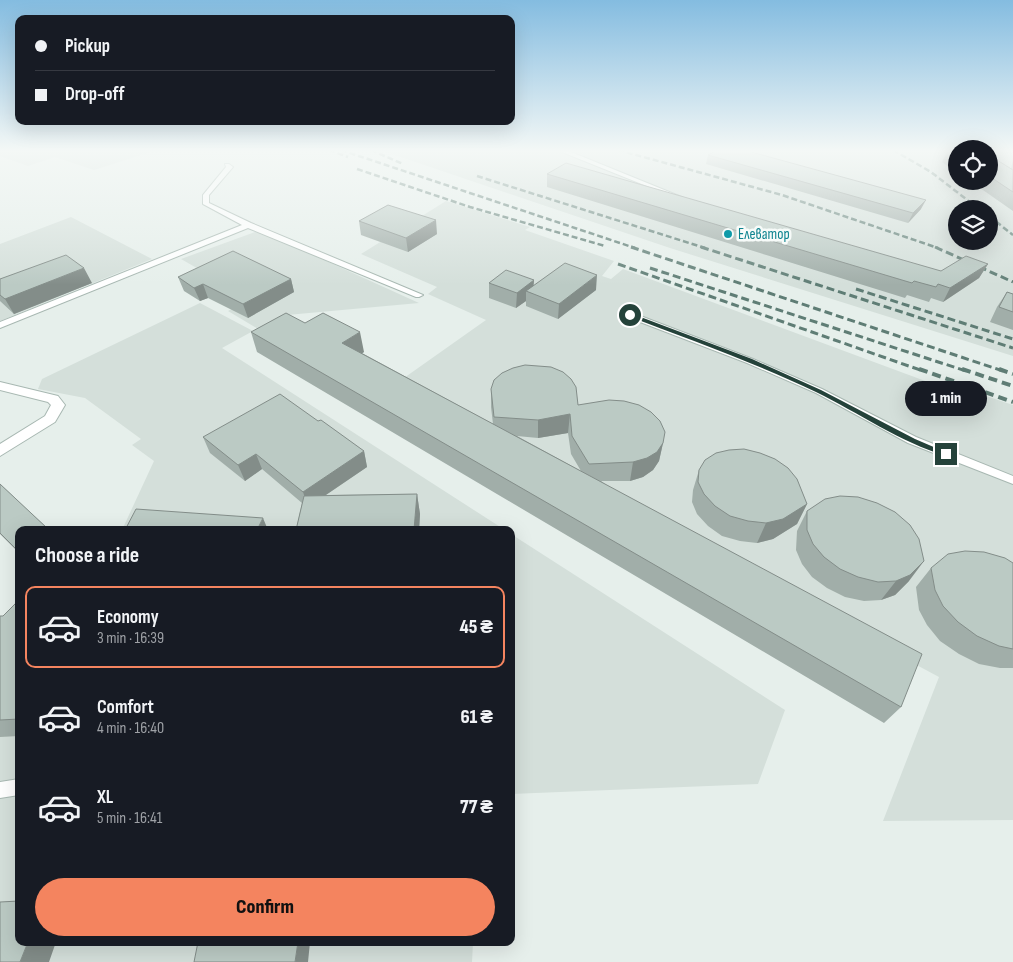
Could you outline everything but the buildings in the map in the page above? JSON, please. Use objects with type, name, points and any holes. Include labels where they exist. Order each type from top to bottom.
[{"type":"street","points":[[0,386],[53,399],[58,405],[50,419],[0,451]]},
{"type":"lane","points":[[206,195],[206,204],[248,225],[419,295]]},
{"type":"lane","points":[[673,195],[688,201]]},
{"type":"lane","points":[[0,325],[248,225]]},
{"type":"lane","points":[[630,315],[750,361],[819,391],[912,440],[1013,480]]},
{"type":"lane","points":[[0,790],[15,788]]},
{"type":"shaded area","points":[[513,195],[1013,195],[1013,356],[670,248]]},
{"type":"shaded area","points":[[446,201],[530,227],[525,230],[614,261],[602,276],[611,279],[623,269],[936,385],[941,381],[1013,405],[1013,820],[883,821],[939,677],[394,385],[486,320],[428,294],[437,287],[361,254]]},
{"type":"shaded area","points":[[71,217],[152,259],[0,321],[0,244]]},
{"type":"shaded area","points":[[255,232],[269,235],[419,303],[287,315],[258,329],[228,311],[251,299],[181,259]]},
{"type":"shaded area","points":[[200,303],[253,331],[222,348],[499,526],[124,526],[154,461],[132,445],[141,439],[85,398],[38,389],[42,379]]},
{"type":"shaded area","points":[[515,537],[785,710],[758,784],[515,794]]},
{"type":"shaded area","points":[[15,603],[15,946],[473,946],[472,962],[0,962],[0,624]]},
{"type":"railway","points":[[434,195],[605,246]]},
{"type":"railway","points":[[476,195],[635,248]]},
{"type":"railway","points":[[537,195],[705,248]]},
{"type":"railway","points":[[782,195],[938,248]]},
{"type":"railway","points":[[961,195],[967,200]]},
{"type":"railway","points":[[998,223],[1013,235]]},
{"type":"railway","points":[[631,247],[1003,371]]},
{"type":"railway","points":[[701,247],[1013,348]]},
{"type":"railway","points":[[935,247],[1013,282]]},
{"type":"railway","points":[[618,264],[923,371]]},
{"type":"railway","points":[[650,268],[966,371]]},
{"type":"railway","points":[[856,289],[1013,339]]},
{"type":"railway","points":[[919,369],[1013,402]]},
{"type":"railway","points":[[962,369],[1013,386]]},
{"type":"railway","points":[[999,369],[1013,374]]},
{"type":"place","name":"Елеватор","points":[[728,234]]},
{"type":"route","points":[[630,315],[750,361],[819,391],[912,440],[946,454]]}]
